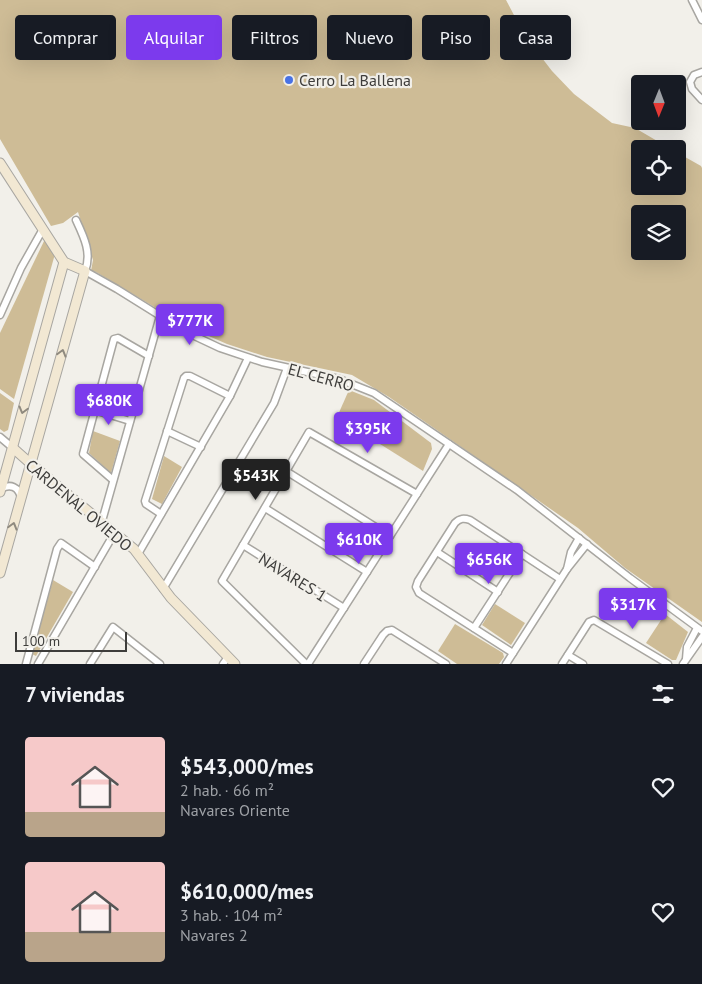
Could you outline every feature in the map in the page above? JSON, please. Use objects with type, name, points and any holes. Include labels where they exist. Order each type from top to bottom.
[{"type":"street","points":[[692,0],[702,20]]},
{"type":"street","points":[[702,72],[694,75],[690,82],[692,89],[702,100]]},
{"type":"street","points":[[0,163],[64,262],[0,490]]},
{"type":"street","points":[[0,573],[88,258],[86,245],[76,220]]},
{"type":"street","points":[[0,315],[21,268],[43,229]]},
{"type":"street","name":"EL CERRO","points":[[64,262],[85,271],[117,289],[202,341],[248,358],[339,379],[374,393],[517,490],[700,630]]},
{"type":"street","points":[[102,522],[160,316]]},
{"type":"street","points":[[113,480],[83,454],[114,340],[118,338],[149,356]]},
{"type":"street","points":[[138,554],[230,396],[248,358]]},
{"type":"street","points":[[163,589],[274,403],[287,368]]},
{"type":"street","points":[[161,514],[145,503],[186,376],[190,376],[230,396]]},
{"type":"street","points":[[94,410],[130,421]]},
{"type":"street","points":[[167,431],[201,447]]},
{"type":"street","points":[[417,494],[309,432],[222,581],[307,664],[344,608],[390,536],[417,494],[449,444]]},
{"type":"street","name":"CARDENAL OVIEDO","points":[[0,438],[115,532],[138,554],[163,589],[230,662]]},
{"type":"street","points":[[286,471],[390,536]]},
{"type":"street","points":[[0,490],[7,486],[13,487],[18,491],[21,499]]},
{"type":"street","points":[[265,508],[367,572]]},
{"type":"street","points":[[513,653],[419,593],[416,584],[456,523],[464,519],[470,520],[560,579]]},
{"type":"street","points":[[38,664],[115,532]]},
{"type":"street","points":[[567,569],[570,552],[579,538]]},
{"type":"street","points":[[26,664],[57,549],[61,543],[95,567]]},
{"type":"street","points":[[506,664],[560,579],[587,544]]},
{"type":"street","name":"NAVARES 1","points":[[243,545],[344,608]]},
{"type":"street","points":[[437,552],[498,592]]},
{"type":"street","points":[[474,628],[522,554]]},
{"type":"street","points":[[562,664],[592,620],[668,664]]},
{"type":"street","points":[[92,663],[113,627],[160,664]]},
{"type":"street","points":[[365,664],[383,635],[389,630],[396,632],[446,664]]},
{"type":"street","points":[[684,662],[688,643],[700,630]]},
{"type":"street","points":[[684,662],[702,637]]},
{"type":"street","points":[[568,655],[583,664]]},
{"type":"shaded area","points":[[0,0],[506,0],[514,15],[500,15],[500,60],[544,60],[574,94],[612,123],[631,127],[631,130],[638,130],[656,140],[631,140],[631,195],[686,195],[686,158],[702,168],[702,622],[625,568],[578,528],[389,397],[352,375],[267,357],[227,344],[186,326],[96,272],[91,271],[93,260],[78,212],[63,223],[51,226],[0,139]]},
{"type":"shaded area","points":[[45,239],[55,254],[14,399],[0,389],[0,333]]},
{"type":"shaded area","points":[[349,390],[374,400],[431,443],[432,449],[423,471],[337,417]]},
{"type":"shaded area","points":[[0,393],[14,403],[8,430],[4,432],[0,429]]},
{"type":"shaded area","points":[[93,431],[120,441],[111,473],[89,453]]},
{"type":"shaded area","points":[[164,456],[182,467],[162,504],[152,499]]},
{"type":"shaded area","points":[[53,580],[73,592],[36,656],[32,654]]},
{"type":"shaded area","points":[[495,604],[525,623],[511,645],[482,625]]},
{"type":"shaded area","points":[[665,614],[688,632],[676,660],[672,660],[646,643]]},
{"type":"shaded area","points":[[455,624],[503,653],[504,657],[499,664],[457,664],[438,651]]},
{"type":"place","name":"Cerro La Ballena","points":[[289,80]]}]
